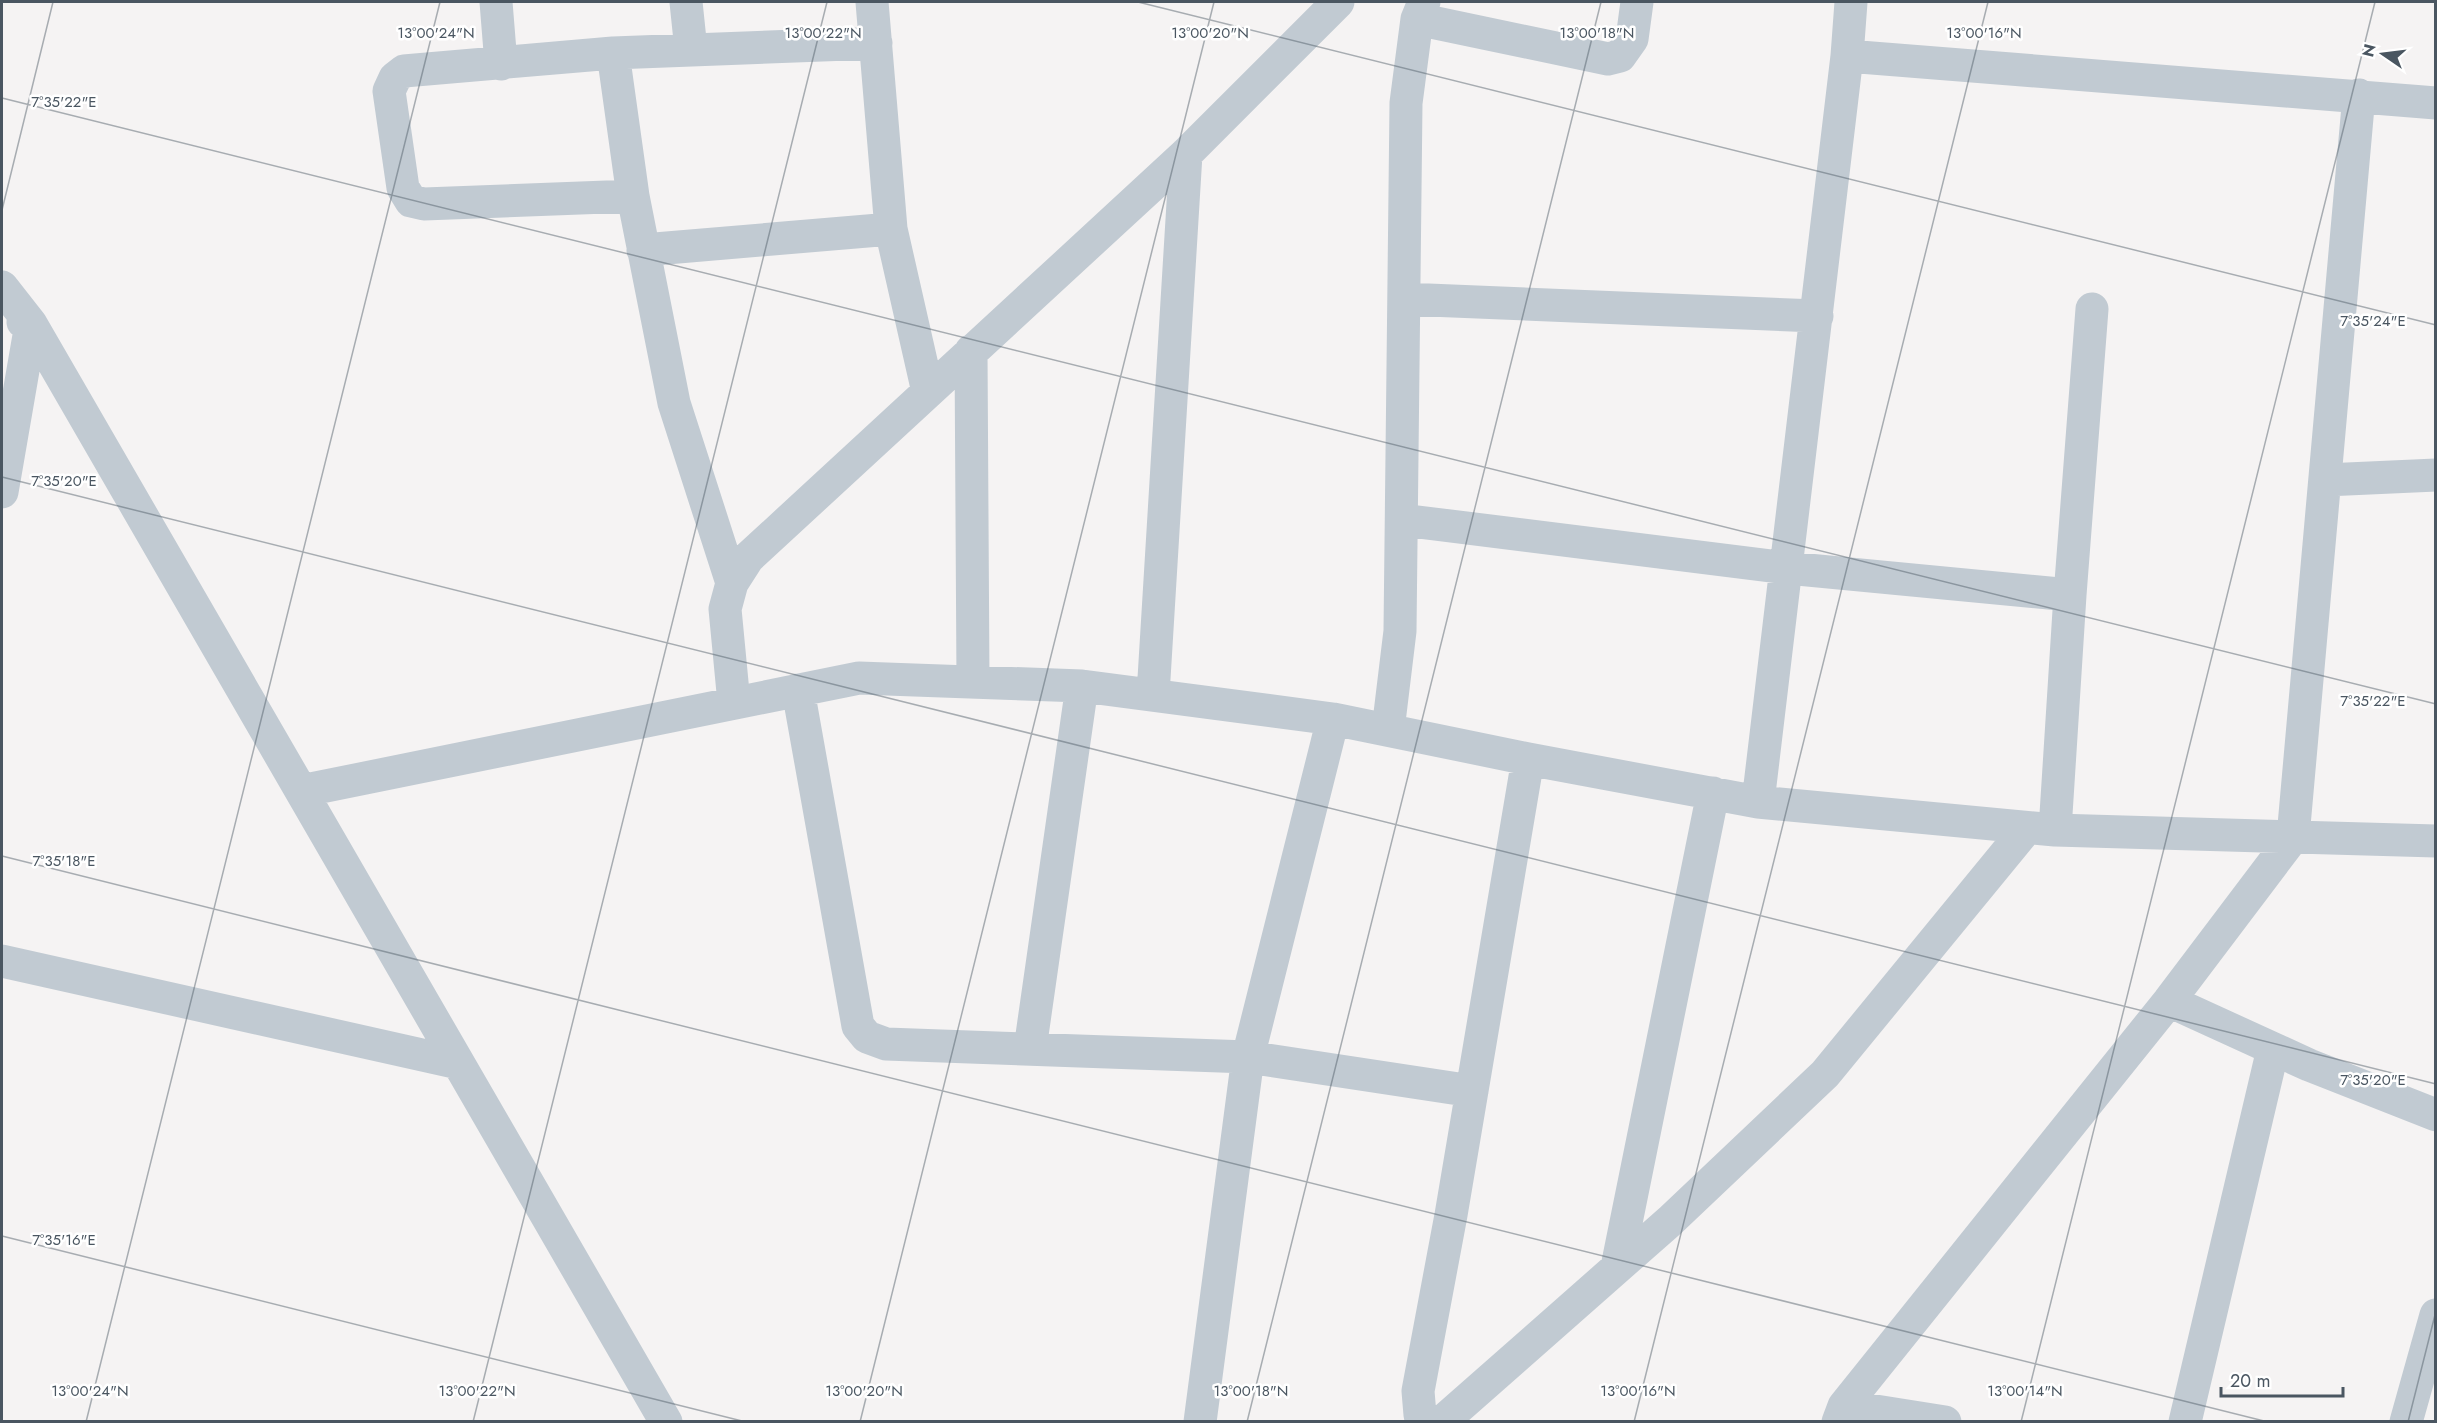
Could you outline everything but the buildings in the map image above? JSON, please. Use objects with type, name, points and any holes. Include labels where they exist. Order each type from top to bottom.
[{"type":"street","points":[[496,2],[501,64]]},
{"type":"street","points":[[686,2],[691,50]]},
{"type":"street","points":[[872,2],[891,229],[928,392]]},
{"type":"street","points":[[734,703],[725,609],[732,583],[748,558],[1186,154],[1338,2]]},
{"type":"street","points":[[1388,730],[1400,631],[1406,103],[1420,10],[1608,58],[1620,56],[1632,39],[1638,2]]},
{"type":"street","points":[[1758,802],[1817,316],[1847,56],[1851,2]]},
{"type":"street","points":[[633,196],[424,204],[411,201],[403,188],[388,91],[395,78],[404,70],[501,64],[613,53],[876,43]]},
{"type":"street","points":[[613,53],[633,196],[674,403],[732,583]]},
{"type":"street","points":[[1847,56],[2359,95],[2436,103]]},
{"type":"street","points":[[1841,1414],[2169,1001],[2293,837],[2359,95]]},
{"type":"street","points":[[1153,695],[1186,154]]},
{"type":"street","points":[[644,250],[891,229]]},
{"type":"street","points":[[2,287],[16,320],[301,790],[666,1422]]},
{"type":"street","points":[[1404,299],[1817,316]]},
{"type":"street","points":[[1442,1422],[1670,1221],[1825,1074],[2040,830],[2070,595],[2092,309]]},
{"type":"street","points":[[2,492],[16,320]]},
{"type":"street","points":[[971,351],[973,682]]},
{"type":"street","points":[[2325,480],[2436,475]]},
{"type":"street","points":[[1402,520],[1787,568],[2070,595]]},
{"type":"street","points":[[301,790],[859,678],[1082,686],[1333,719],[1528,759],[1758,802],[2040,830],[2436,841]]},
{"type":"street","points":[[1030,1049],[1082,686]]},
{"type":"street","points":[[798,690],[858,1026],[867,1038],[886,1044],[1248,1057],[1472,1091]]},
{"type":"street","points":[[1200,1422],[1248,1057],[1333,719]]},
{"type":"street","points":[[1424,1422],[1420,1415],[1418,1391],[1528,759]]},
{"type":"street","points":[[1617,1267],[1713,793]]},
{"type":"street","points":[[2,962],[458,1063]]},
{"type":"street","points":[[2169,1001],[2309,1065],[2436,1115]]},
{"type":"street","points":[[2185,1422],[2273,1049]]},
{"type":"street","points":[[2406,1422],[2436,1315]]},
{"type":"street","points":[[1841,1414],[1945,1422]]}]
